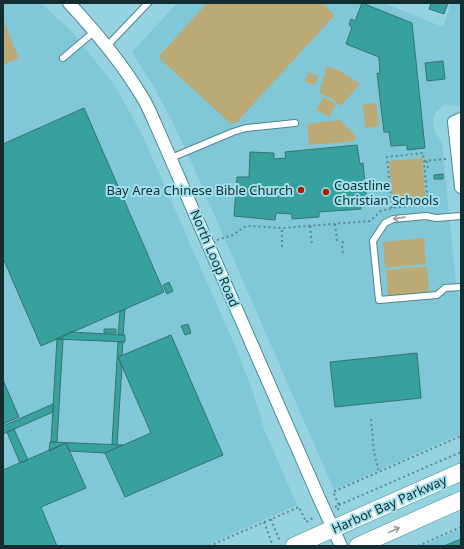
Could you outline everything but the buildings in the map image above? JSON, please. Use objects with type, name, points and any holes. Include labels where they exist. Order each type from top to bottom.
[{"type":"main road","name":"Harbor Bay Parkway","points":[[294,546],[461,472]]},
{"type":"main road","name":"Harbor Bay Parkway","points":[[358,546],[461,500]]},
{"type":"street","name":"North Loop Road","points":[[69,3],[95,31],[106,46],[141,96],[156,123],[341,546]]},
{"type":"street","points":[[458,120],[458,157],[461,187]]},
{"type":"lane","points":[[106,46],[148,3]]},
{"type":"lane","points":[[64,58],[95,31]]},
{"type":"lane","points":[[171,158],[246,128],[295,123]]},
{"type":"lane","points":[[461,216],[436,218],[426,216],[394,218],[385,223],[372,241],[379,300],[437,295],[445,288],[461,287]]},
{"type":"path","points":[[392,208],[387,157],[423,153],[428,204]]},
{"type":"path","points":[[424,161],[458,157]]},
{"type":"path","points":[[427,161],[428,169]]},
{"type":"path","points":[[208,243],[233,235],[248,226],[282,228],[370,221],[381,211],[392,208],[439,203]]},
{"type":"path","points":[[335,224],[337,241]]},
{"type":"path","points":[[310,226],[312,244]]},
{"type":"path","points":[[282,228],[282,247]]},
{"type":"path","points":[[343,241],[343,256]]},
{"type":"path","points":[[371,419],[374,452],[379,472]]},
{"type":"path","points":[[333,529],[339,505],[333,492],[461,436]]},
{"type":"path","points":[[209,546],[299,507],[306,522],[339,505],[461,452]]},
{"type":"path","points":[[271,519],[282,546]]},
{"type":"path","points":[[264,522],[273,546]]},
{"type":"path","points":[[418,546],[461,527]]},
{"type":"shaded area","points":[[3,3],[41,3],[72,32],[113,83],[140,130],[236,348],[254,395],[264,429],[297,505],[205,546],[3,546]]},
{"type":"shaded area","name":"Coastline Christian Schools","points":[[177,3],[384,3],[443,27],[451,3],[461,3],[461,107],[455,105],[449,106],[445,104],[436,112],[433,123],[434,130],[442,142],[457,293],[461,296],[461,434],[334,490],[189,157],[155,89],[132,52]]},
{"type":"shaded area","points":[[207,3],[322,3],[333,13],[333,17],[236,123],[231,124],[160,59],[160,55]]},
{"type":"shaded area","points":[[3,20],[19,58],[3,65]]},
{"type":"shaded area","points":[[327,66],[340,71],[360,84],[341,106],[330,98],[319,93]]},
{"type":"shaded area","points":[[308,72],[318,76],[315,85],[305,82]]},
{"type":"shaded area","points":[[323,97],[336,104],[329,117],[316,110]]},
{"type":"shaded area","points":[[376,103],[379,126],[365,128],[363,104]]},
{"type":"shaded area","points":[[340,120],[355,135],[355,141],[309,145],[307,124]]},
{"type":"shaded area","points":[[422,158],[426,201],[393,204],[389,161]]},
{"type":"shaded area","points":[[424,238],[426,264],[385,268],[383,242]]},
{"type":"shaded area","points":[[427,266],[429,292],[388,296],[386,270]]},
{"type":"shaded area","points":[[461,529],[461,546],[421,546]]},
{"type":"place","name":"Bay Area Chinese Bible Church","points":[[301,190]]},
{"type":"place","name":"Coastline Christian Schools","points":[[326,192]]}]
